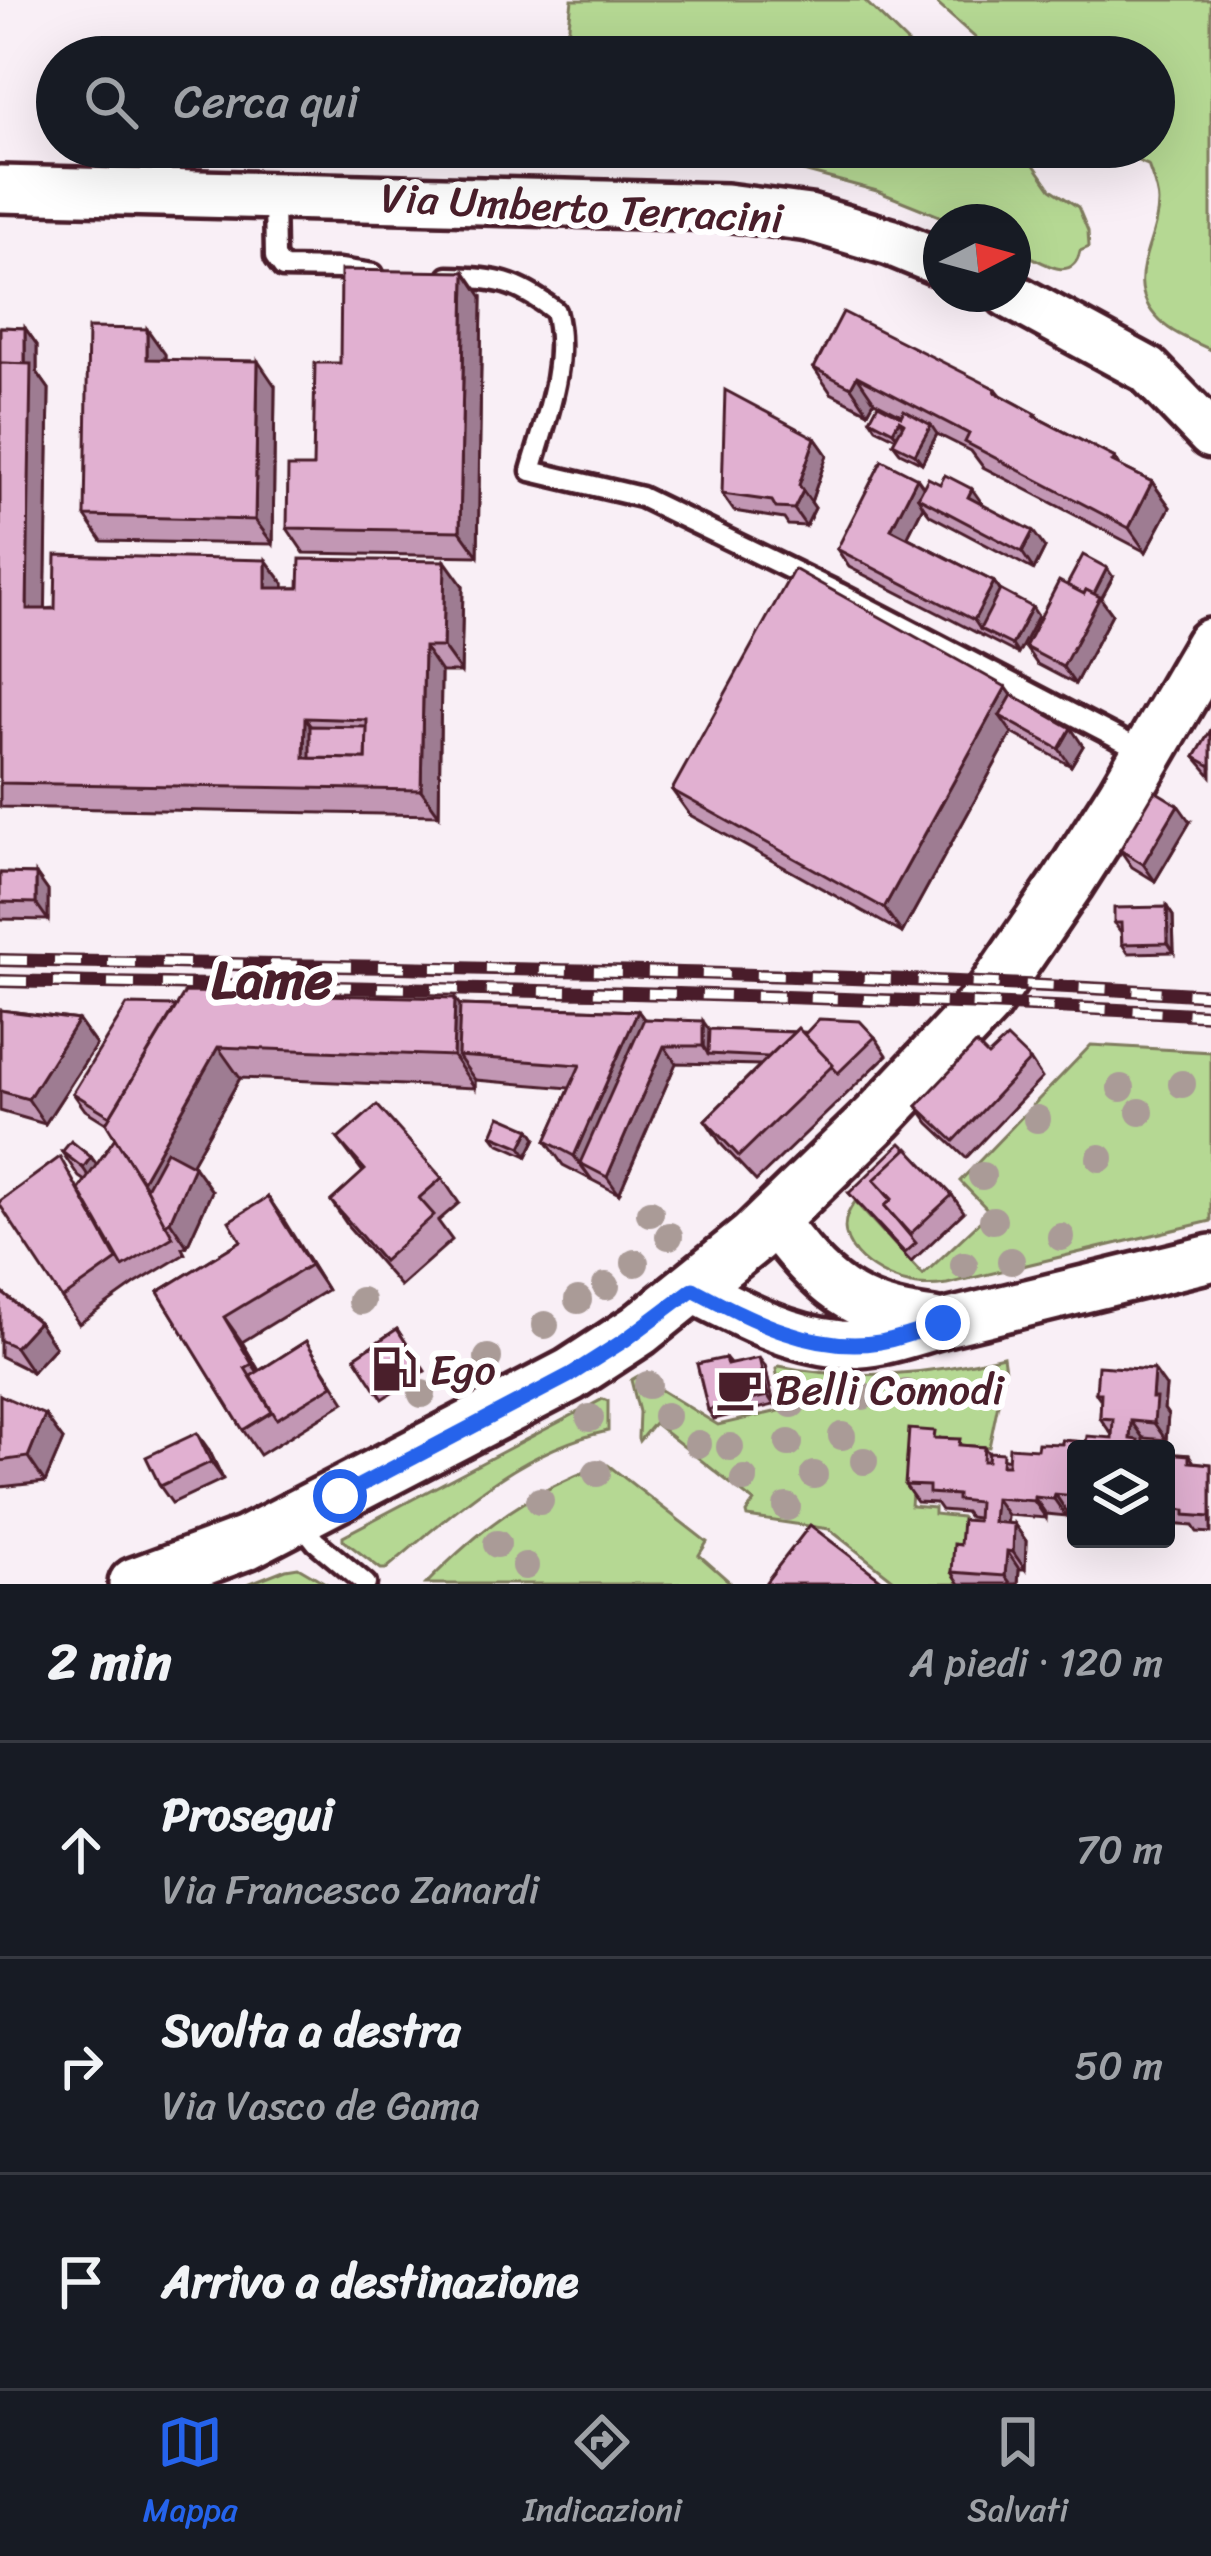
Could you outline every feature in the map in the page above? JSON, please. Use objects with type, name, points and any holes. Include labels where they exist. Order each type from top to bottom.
[{"type":"main road","points":[[135,1584],[229,1550],[570,1375],[693,1289],[773,1220],[985,1003],[1069,882],[1211,645]]},
{"type":"street","name":"Via Umberto Terracini","points":[[0,189],[726,207],[809,218],[923,256]]},
{"type":"street","points":[[1031,306],[1148,370],[1211,435]]},
{"type":"street","points":[[1148,370],[1211,386]]},
{"type":"street","points":[[773,1220],[816,1274],[846,1297],[880,1311],[943,1323]]},
{"type":"street","points":[[693,1289],[765,1325],[801,1336],[837,1343],[879,1342],[1211,1258]]},
{"type":"lane","points":[[274,195],[274,257],[284,268],[396,275]]},
{"type":"lane","points":[[437,276],[503,280],[555,311],[560,326],[554,392],[531,471],[640,497],[839,593],[1147,753]]},
{"type":"lane","points":[[297,1517],[316,1542],[366,1584]]},
{"type":"green space","points":[[572,0],[864,0],[901,36],[568,36]]},
{"type":"green space","points":[[933,0],[1211,0],[1211,350],[1160,321],[1143,292],[1144,263],[1158,202],[1149,168],[1175,168],[1175,36],[973,36]]},
{"type":"green space","points":[[792,168],[1036,168],[1051,189],[1078,207],[1089,247],[1080,251],[1076,262],[1061,269],[1031,256],[1031,204],[923,204],[923,210],[877,191]]},
{"type":"green space","points":[[1091,1045],[1211,1052],[1211,1221],[937,1285],[894,1279],[857,1254],[845,1230],[855,1202],[923,1275],[990,1212],[960,1181]]},
{"type":"green space","points":[[1003,1356],[1005,1370],[989,1447],[916,1442],[911,1506],[934,1508],[934,1514],[961,1517],[966,1522],[957,1584],[899,1584],[829,1529],[747,1517],[754,1502],[654,1423],[638,1438],[639,1412],[631,1380],[638,1376],[718,1425],[783,1410],[779,1366],[891,1374]]},
{"type":"green space","points":[[603,1399],[608,1401],[608,1431],[576,1440],[517,1468],[463,1505],[386,1569],[343,1540],[343,1536]]},
{"type":"green space","points":[[603,1465],[707,1542],[699,1555],[732,1584],[426,1584],[507,1513]]},
{"type":"green space","points":[[298,1567],[327,1584],[248,1584],[286,1569]]},
{"type":"building","points":[[341,270],[465,272],[460,531],[287,528],[288,467],[313,467],[315,363],[340,363]]},
{"type":"building","points":[[843,312],[996,389],[1034,416],[1152,482],[1129,528],[965,442],[969,434],[857,376],[851,387],[814,368]]},
{"type":"building","points":[[0,327],[25,328],[25,364],[0,363]]},
{"type":"building","points":[[88,328],[147,329],[147,359],[258,361],[255,520],[85,516]]},
{"type":"building","points":[[0,363],[31,364],[27,609],[55,609],[56,555],[266,560],[266,588],[299,588],[300,559],[445,561],[443,647],[424,647],[421,790],[0,783]],"holes":[[[305,718],[367,720],[366,759],[304,758]]]},
{"type":"building","points":[[725,390],[815,438],[794,509],[722,494]]},
{"type":"building","points":[[878,404],[901,416],[904,410],[931,425],[915,454],[893,443],[904,423],[899,420],[893,431],[870,419]]},
{"type":"building","points":[[882,460],[917,478],[891,529],[994,582],[974,620],[837,549]]},
{"type":"building","points":[[945,475],[972,489],[968,497],[1033,531],[1022,552],[918,497],[928,478],[940,484]]},
{"type":"building","points":[[1083,555],[1107,568],[1094,594],[1067,585]]},
{"type":"building","points":[[794,569],[1006,687],[884,908],[672,790]]},
{"type":"building","points":[[1059,581],[1100,597],[1063,667],[1025,647]]},
{"type":"building","points":[[1000,590],[1032,607],[1012,645],[980,629]]},
{"type":"building","points":[[1012,695],[1071,728],[1059,749],[1000,716]]},
{"type":"building","points":[[310,726],[367,727],[366,759],[310,758]]},
{"type":"building","points":[[1211,730],[1211,766],[1195,757]]},
{"type":"building","points":[[1155,791],[1178,805],[1143,864],[1120,850]]},
{"type":"building","points":[[0,873],[36,874],[36,903],[0,902]]},
{"type":"building","points":[[1167,907],[1168,943],[1122,944],[1114,908]]},
{"type":"building","points":[[185,992],[455,998],[453,1056],[218,1047],[142,1181],[106,1123]]},
{"type":"building","points":[[127,1005],[176,1006],[110,1116],[73,1093]]},
{"type":"building","points":[[460,1005],[638,1011],[574,1156],[546,1141],[580,1065],[458,1056]]},
{"type":"building","points":[[0,1010],[78,1020],[28,1099],[0,1091]]},
{"type":"building","points":[[644,1019],[703,1021],[703,1046],[664,1046],[607,1177],[580,1163]]},
{"type":"building","points":[[819,1019],[860,1021],[875,1037],[838,1073],[804,1035]]},
{"type":"building","points":[[798,1028],[833,1065],[739,1156],[705,1120]]},
{"type":"building","points":[[709,1029],[794,1032],[768,1057],[708,1054]]},
{"type":"building","points":[[1007,1038],[1030,1060],[954,1141],[917,1106],[976,1044],[988,1056]]},
{"type":"building","points":[[377,1105],[442,1178],[419,1198],[434,1215],[383,1261],[331,1201],[365,1170],[338,1139]]},
{"type":"building","points":[[500,1116],[530,1129],[521,1147],[492,1135]]},
{"type":"building","points":[[115,1138],[173,1237],[123,1267],[79,1190]]},
{"type":"building","points":[[71,1141],[91,1157],[83,1168],[62,1152]]},
{"type":"building","points":[[901,1143],[907,1149],[874,1180],[891,1200],[885,1206],[916,1243],[905,1253],[849,1193]]},
{"type":"building","points":[[908,1148],[952,1195],[910,1234],[885,1206],[892,1199],[874,1180]]},
{"type":"building","points":[[166,1151],[194,1166],[165,1224],[146,1188]]},
{"type":"building","points":[[60,1157],[117,1260],[62,1299],[0,1205]]},
{"type":"building","points":[[268,1197],[310,1265],[224,1317],[252,1364],[245,1368],[272,1412],[243,1430],[158,1292],[241,1241],[229,1221]]},
{"type":"building","points":[[0,1291],[38,1322],[15,1347],[0,1340]]},
{"type":"building","points":[[397,1329],[419,1363],[377,1391],[355,1357]]},
{"type":"building","points":[[306,1341],[333,1385],[277,1419],[251,1376]]},
{"type":"building","name":"Belli Comodi","points":[[725,1358],[727,1365],[759,1358],[768,1396],[708,1410],[697,1364]]},
{"type":"building","points":[[1098,1366],[1154,1370],[1154,1423],[1131,1421],[1130,1439],[1138,1440],[1086,1440],[1087,1436],[1112,1438],[1113,1419],[1100,1418],[1101,1393],[1096,1393]]},
{"type":"building","points":[[0,1395],[45,1415],[28,1457],[0,1461]]},
{"type":"building","points":[[909,1429],[935,1431],[934,1438],[960,1439],[959,1445],[984,1447],[983,1461],[988,1461],[989,1452],[1003,1453],[1002,1465],[1008,1465],[1009,1447],[1037,1449],[1038,1443],[1062,1444],[1067,1440],[1067,1495],[1034,1497],[1034,1501],[995,1498],[993,1522],[1014,1524],[1013,1552],[1007,1551],[1005,1576],[952,1572],[962,1520],[977,1521],[978,1502],[929,1493],[929,1486],[905,1485]]},
{"type":"building","points":[[197,1433],[211,1462],[160,1486],[146,1457]]},
{"type":"building","points":[[1175,1454],[1189,1455],[1189,1462],[1211,1464],[1211,1524],[1210,1517],[1185,1515],[1185,1510],[1175,1509]]},
{"type":"building","points":[[810,1525],[887,1584],[766,1582]]},
{"type":"railway","points":[[0,960],[757,975],[1211,995]]},
{"type":"railway","points":[[0,981],[757,996],[1211,1015]]},
{"type":"place","name":"Ego","points":[[394,1369]]},
{"type":"place","name":"Belli Comodi","points":[[739,1389]]},
{"type":"district","name":"Lame","points":[[272,979]]},
{"type":"route","points":[[340,1496],[570,1375],[693,1289],[765,1325],[837,1343],[879,1342],[943,1323]]}]
